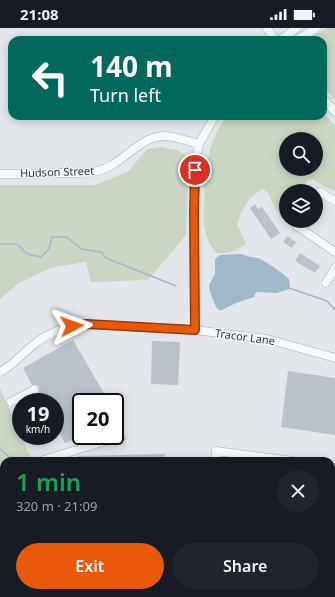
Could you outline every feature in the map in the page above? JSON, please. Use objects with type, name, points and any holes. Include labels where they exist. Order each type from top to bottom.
[{"type":"street","points":[[286,36],[297,28]]},
{"type":"street","points":[[303,36],[316,28]]},
{"type":"street","points":[[327,103],[335,112]]},
{"type":"street","points":[[195,330],[194,211],[196,162],[199,144],[213,120]]},
{"type":"street","name":"Hudson Street","points":[[0,174],[76,173],[97,171],[108,168],[118,162],[150,139],[162,136],[175,137],[199,144]]},
{"type":"street","points":[[323,194],[335,201]]},
{"type":"street","points":[[300,228],[335,252]]},
{"type":"street","points":[[326,283],[335,268]]},
{"type":"street","name":"Tracor Lane","points":[[0,372],[10,366],[43,338],[62,329],[87,324],[195,330],[267,339],[335,358]]},
{"type":"street","points":[[11,402],[34,390]]},
{"type":"street","points":[[53,457],[93,445]]},
{"type":"street","points":[[216,457],[216,451],[262,457]]},
{"type":"green space","points":[[327,28],[335,28],[335,100],[327,91],[327,36],[313,36]]},
{"type":"green space","points":[[327,117],[335,126],[335,191],[324,187],[323,184],[320,184],[313,179],[308,180],[305,184],[279,184],[279,215],[267,192],[263,189],[257,192],[244,208],[237,224],[245,245],[231,252],[216,253],[205,233],[203,212],[206,169],[211,146],[224,120],[327,120]]},
{"type":"green space","points":[[161,147],[178,150],[189,158],[186,235],[148,280],[91,282],[86,262],[53,267],[19,283],[0,299],[0,185],[95,185],[129,171],[147,149]]},
{"type":"green space","points":[[0,388],[12,415],[12,445],[25,445],[30,457],[0,457]]},
{"type":"water","points":[[241,254],[260,259],[278,270],[289,279],[290,289],[276,293],[256,292],[254,297],[219,310],[216,307],[210,292],[209,285],[215,274],[215,259],[220,255]]},
{"type":"building","points":[[255,204],[258,209],[262,207],[280,233],[271,239],[250,208]]},
{"type":"building","points":[[287,236],[296,242],[292,248],[283,242]]},
{"type":"building","points":[[300,253],[320,266],[315,273],[295,261]]},
{"type":"building","points":[[73,340],[104,393],[72,393],[72,440],[65,443],[64,441],[64,393],[38,393],[39,387],[37,385],[32,385],[23,368]]},
{"type":"building","points":[[152,341],[180,342],[178,385],[151,384]]},
{"type":"building","points":[[288,371],[335,378],[335,435],[281,427]]},
{"type":"building","points":[[165,454],[165,457],[78,456]]},
{"type":"waterway","points":[[0,244],[17,244],[27,254],[41,257],[49,249],[52,237],[67,237],[81,249],[101,252],[106,258],[176,286]]},
{"type":"waterway","points":[[289,288],[327,301],[335,310]]},
{"type":"waterway","points":[[0,449],[9,457]]},
{"type":"route","points":[[72,326],[87,324],[195,330],[195,170]]}]
